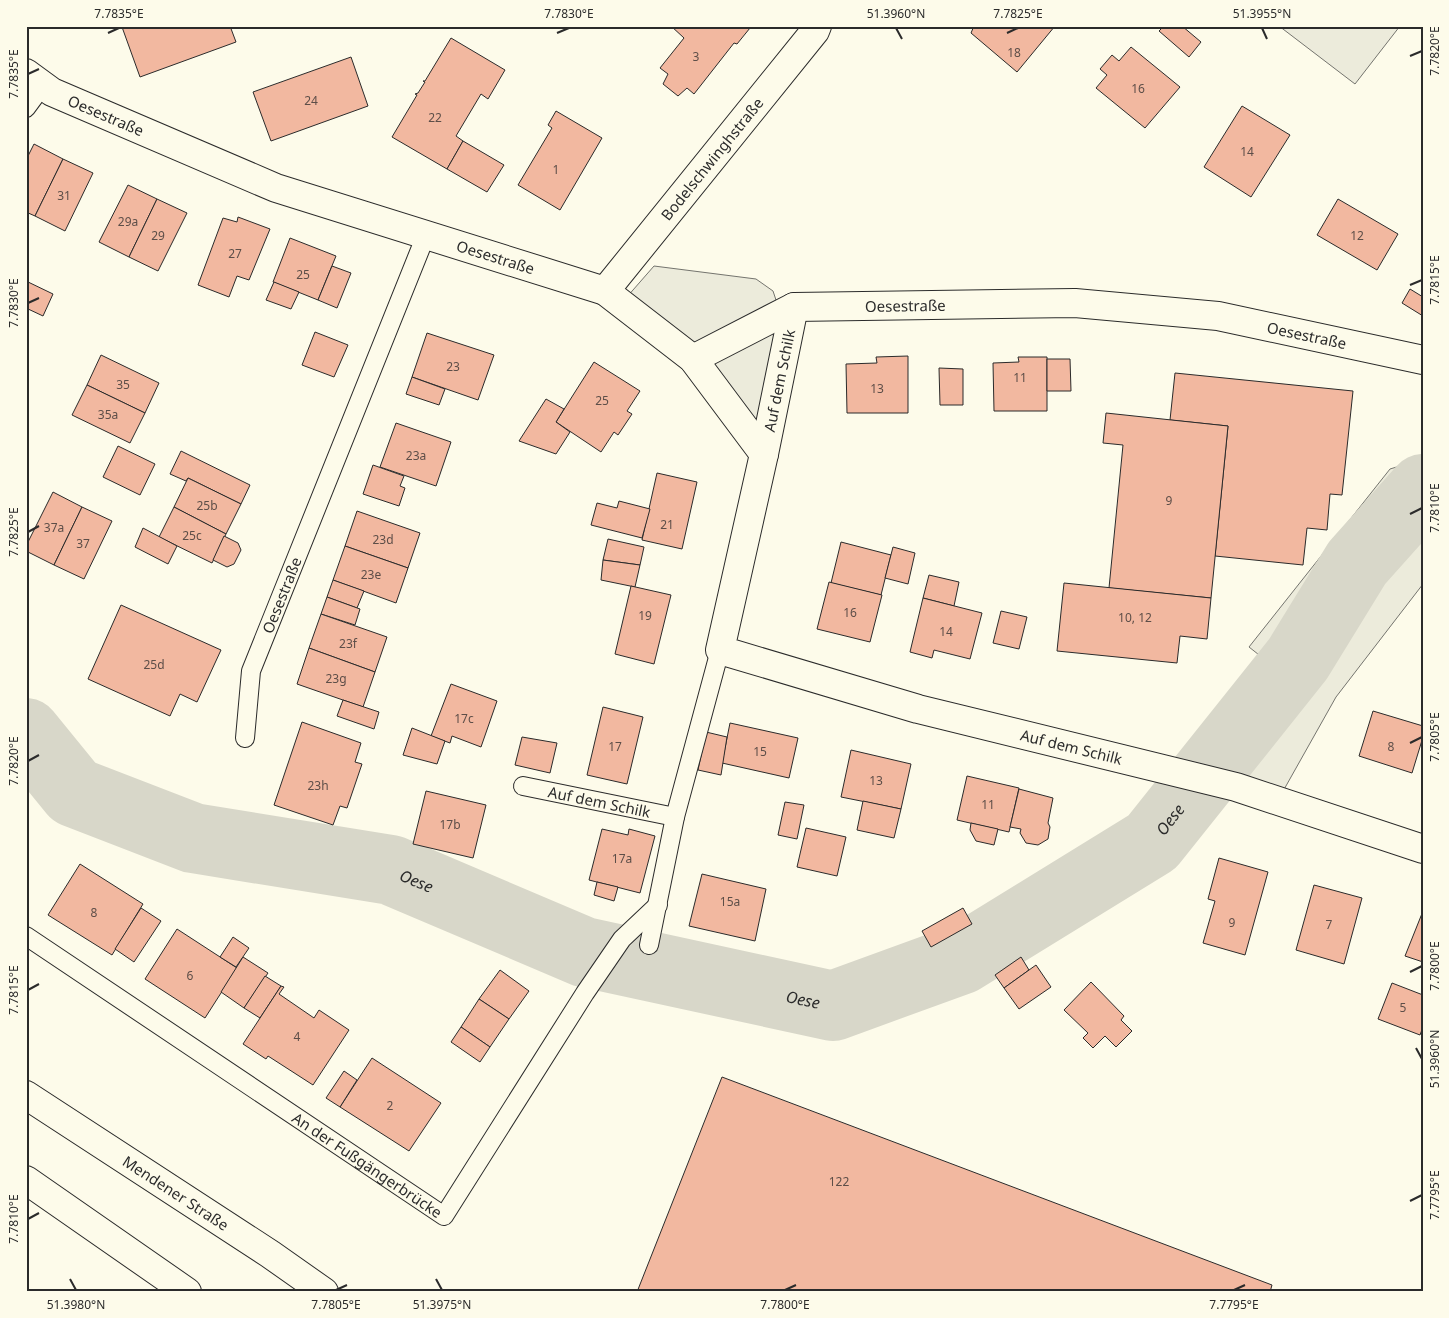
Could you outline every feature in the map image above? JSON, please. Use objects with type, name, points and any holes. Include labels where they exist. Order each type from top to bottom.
[{"type":"street","name":"Bodelschwinghstraße","points":[[605,291],[815,31],[817,26]]},
{"type":"street","name":"Oesestraße","points":[[34,79],[52,92],[276,188],[605,291],[693,359],[794,306],[1082,303],[1218,316],[1423,360]]},
{"type":"street","name":"Auf dem Schilk","points":[[794,306],[764,454],[720,650],[918,709],[1236,787],[1423,849]]},
{"type":"street","name":"Auf dem Schilk","points":[[693,359],[764,454]]},
{"type":"street","name":"Mendener Straße","points":[[26,1095],[270,1254],[324,1292]]},
{"type":"street","points":[[26,1180],[187,1292]]},
{"type":"lane","name":"Oesestraße","points":[[26,108],[34,79]]},
{"type":"lane","name":"Oesestraße","points":[[245,738],[251,671],[426,235]]},
{"type":"lane","name":"Auf dem Schilk","points":[[649,945],[675,817],[720,650]]},
{"type":"lane","name":"Auf dem Schilk","points":[[523,786],[675,817]]},
{"type":"lane","name":"An der Fußgängerbrücke","points":[[26,936],[444,1216],[585,993],[622,939],[658,905]]},
{"type":"shaded area","points":[[1279,26],[1400,26],[1355,84]]},
{"type":"shaded area","points":[[654,266],[756,279],[773,291],[783,321],[760,433],[626,298]]},
{"type":"shaded area","points":[[1423,459],[1423,584],[1336,697],[1282,793],[1217,773],[1292,681],[1249,647],[1390,469]]},
{"type":"building","points":[[230,26],[236,42],[140,77],[122,27]]},
{"type":"building","points":[[671,26],[745,26],[750,28],[737,44],[734,43],[694,94],[687,88],[678,96],[663,84],[668,74],[660,68],[684,38]]},
{"type":"building","points":[[974,26],[1055,26],[1017,72],[971,33]]},
{"type":"building","points":[[1164,26],[1182,26],[1201,42],[1189,57],[1159,31]]},
{"type":"building","points":[[451,38],[505,70],[488,99],[481,94],[456,136],[463,141],[447,169],[392,137],[417,95],[415,94],[418,93],[425,82],[423,81],[425,81]]},
{"type":"building","points":[[1131,47],[1180,87],[1145,128],[1096,88],[1107,75],[1100,69],[1112,55],[1119,61]]},
{"type":"building","points":[[351,57],[368,106],[271,141],[253,92]]},
{"type":"building","points":[[1242,106],[1290,135],[1251,197],[1204,167]]},
{"type":"building","points":[[556,111],[602,138],[560,210],[518,185],[552,128],[548,125]]},
{"type":"building","points":[[463,141],[504,165],[487,192],[447,169]]},
{"type":"building","points":[[34,144],[63,159],[35,216],[26,212],[26,160]]},
{"type":"building","points":[[63,159],[93,173],[65,231],[35,216]]},
{"type":"building","points":[[128,185],[157,199],[129,257],[99,242]]},
{"type":"building","points":[[157,199],[187,213],[158,271],[129,257]]},
{"type":"building","points":[[1338,199],[1398,234],[1377,270],[1317,235]]},
{"type":"building","points":[[238,217],[270,229],[249,280],[237,276],[229,297],[198,285],[223,218],[237,222]]},
{"type":"building","points":[[290,238],[336,256],[318,300],[273,282]]},
{"type":"building","points":[[332,266],[351,273],[337,308],[318,300]]},
{"type":"building","points":[[26,281],[53,294],[43,316],[26,308]]},
{"type":"building","points":[[274,282],[299,292],[291,309],[266,300]]},
{"type":"building","points":[[1410,289],[1423,297],[1423,316],[1402,303]]},
{"type":"building","points":[[315,332],[348,345],[334,377],[302,365]]},
{"type":"building","points":[[427,333],[494,355],[478,400],[412,377]]},
{"type":"building","points":[[101,355],[159,383],[145,413],[87,385]]},
{"type":"building","points":[[908,356],[908,413],[847,413],[846,364],[877,363],[876,357]]},
{"type":"building","points":[[1018,357],[1047,357],[1047,411],[994,411],[993,363],[1019,362]]},
{"type":"building","points":[[1047,359],[1070,359],[1071,391],[1047,391]]},
{"type":"building","points":[[594,362],[640,391],[627,411],[632,414],[618,435],[614,432],[601,452],[556,422]]},
{"type":"building","points":[[939,368],[963,369],[963,405],[940,405]]},
{"type":"building","points":[[1175,373],[1353,391],[1342,495],[1330,494],[1327,530],[1307,528],[1303,565],[1215,556],[1228,426],[1170,420]]},
{"type":"building","points":[[412,377],[445,389],[439,405],[406,394]]},
{"type":"building","points":[[87,385],[145,413],[130,443],[72,415]]},
{"type":"building","points":[[546,399],[564,409],[556,422],[570,432],[556,454],[519,441]]},
{"type":"building","points":[[1106,413],[1228,426],[1211,598],[1109,588],[1123,445],[1103,443]]},
{"type":"building","points":[[396,423],[451,442],[436,486],[380,467]]},
{"type":"building","points":[[118,446],[155,464],[140,495],[103,477]]},
{"type":"building","points":[[181,451],[250,485],[241,504],[188,478],[186,481],[170,474]]},
{"type":"building","points":[[373,465],[404,476],[400,486],[405,488],[399,506],[363,494]]},
{"type":"building","points":[[657,473],[697,482],[682,549],[642,540]]},
{"type":"building","points":[[188,478],[241,504],[226,534],[174,507]]},
{"type":"building","points":[[53,492],[82,507],[54,565],[26,551],[26,546]]},
{"type":"building","points":[[619,501],[650,509],[642,538],[591,525],[597,503],[617,508]]},
{"type":"building","points":[[82,507],[112,521],[84,579],[54,565]]},
{"type":"building","points":[[174,507],[226,534],[212,563],[159,537]]},
{"type":"building","points":[[357,511],[420,533],[408,568],[345,546]]},
{"type":"building","points":[[143,528],[177,546],[168,564],[135,547]]},
{"type":"building","points":[[224,536],[238,543],[241,550],[234,564],[227,567],[213,560]]},
{"type":"building","points":[[608,539],[644,547],[640,565],[603,560]]},
{"type":"building","points":[[841,542],[891,555],[881,595],[831,583]]},
{"type":"building","points":[[345,546],[408,568],[396,603],[333,580]]},
{"type":"building","points":[[893,547],[915,553],[908,584],[885,578]]},
{"type":"building","points":[[603,560],[640,565],[635,587],[601,580]]},
{"type":"building","points":[[929,575],[959,582],[954,606],[923,598]]},
{"type":"building","points":[[333,580],[364,591],[357,608],[327,597]]},
{"type":"building","points":[[829,582],[882,595],[870,642],[817,629]]},
{"type":"building","points":[[1064,583],[1211,598],[1207,639],[1180,636],[1177,663],[1057,651]]},
{"type":"building","points":[[631,586],[671,595],[654,664],[615,654]]},
{"type":"building","points":[[327,597],[360,609],[355,625],[321,614]]},
{"type":"building","points":[[923,598],[982,613],[970,659],[934,650],[932,658],[910,652]]},
{"type":"building","points":[[121,605],[221,650],[197,702],[180,694],[170,716],[88,679]]},
{"type":"building","points":[[1001,611],[1027,617],[1019,649],[993,643]]},
{"type":"building","points":[[321,614],[387,637],[375,672],[309,648]]},
{"type":"building","points":[[309,648],[375,672],[363,707],[297,684]]},
{"type":"building","points":[[451,684],[497,701],[481,747],[452,736],[450,743],[431,736]]},
{"type":"building","points":[[343,700],[379,712],[374,729],[337,716]]},
{"type":"building","points":[[603,707],[643,717],[627,784],[587,775]]},
{"type":"building","points":[[1373,711],[1423,726],[1423,737],[1412,773],[1359,756]]},
{"type":"building","points":[[302,722],[361,743],[355,762],[362,764],[347,808],[340,806],[333,825],[274,805]]},
{"type":"building","points":[[730,723],[798,738],[789,778],[722,763]]},
{"type":"building","points":[[412,728],[445,741],[437,764],[403,755]]},
{"type":"building","points":[[706,732],[727,737],[721,775],[698,770]]},
{"type":"building","points":[[522,737],[557,743],[550,773],[515,765]]},
{"type":"building","points":[[851,750],[911,764],[901,809],[841,797]]},
{"type":"building","points":[[967,776],[1019,788],[1009,832],[957,820]]},
{"type":"building","points":[[1019,789],[1053,798],[1048,823],[1050,827],[1048,839],[1038,845],[1026,843],[1020,833],[1021,829],[1010,827]]},
{"type":"building","points":[[426,791],[486,805],[473,858],[413,844]]},
{"type":"building","points":[[863,801],[901,809],[894,838],[857,830]]},
{"type":"building","points":[[785,802],[804,805],[797,839],[778,835]]},
{"type":"building","points":[[971,823],[998,829],[994,845],[976,841],[970,830]]},
{"type":"building","points":[[806,828],[846,837],[837,876],[797,867]]},
{"type":"building","points":[[602,829],[628,835],[629,829],[655,836],[640,893],[589,880]]},
{"type":"building","points":[[1219,858],[1268,872],[1245,955],[1203,943],[1215,901],[1208,899]]},
{"type":"building","points":[[80,864],[143,904],[112,955],[48,915]]},
{"type":"building","points":[[702,874],[766,889],[755,941],[689,926]]},
{"type":"building","points":[[597,882],[618,887],[614,901],[594,895]]},
{"type":"building","points":[[1314,885],[1362,898],[1344,964],[1296,950]]},
{"type":"building","points":[[141,908],[161,921],[134,962],[115,949]]},
{"type":"building","points":[[963,908],[972,924],[931,947],[922,931]]},
{"type":"building","points":[[1423,911],[1423,962],[1405,956]]},
{"type":"building","points":[[177,929],[237,968],[205,1018],[145,979]]},
{"type":"building","points":[[233,937],[249,948],[236,967],[220,957]]},
{"type":"building","points":[[243,957],[268,973],[244,1008],[221,992]]},
{"type":"building","points":[[1021,957],[1029,970],[1004,988],[995,975]]},
{"type":"building","points":[[1036,965],[1051,987],[1019,1009],[1004,988]]},
{"type":"building","points":[[500,970],[529,991],[509,1019],[479,999]]},
{"type":"building","points":[[265,976],[281,986],[260,1018],[244,1008]]},
{"type":"building","points":[[1091,982],[1124,1016],[1121,1020],[1132,1031],[1116,1047],[1105,1036],[1093,1048],[1083,1038],[1088,1033],[1064,1010]]},
{"type":"building","points":[[1392,983],[1423,995],[1423,1027],[1420,1035],[1378,1019]]},
{"type":"building","points":[[281,986],[284,987],[279,994],[314,1018],[319,1010],[349,1030],[313,1085],[268,1056],[266,1059],[243,1044]]},
{"type":"building","points":[[479,999],[509,1019],[490,1047],[461,1027]]},
{"type":"building","points":[[461,1027],[490,1047],[480,1062],[451,1042]]},
{"type":"building","points":[[372,1058],[441,1103],[409,1151],[340,1107]]},
{"type":"building","points":[[344,1071],[357,1080],[340,1107],[326,1098]]},
{"type":"building","points":[[722,1077],[1272,1285],[1270,1292],[637,1292]]},
{"type":"waterway","name":"Oese","points":[[26,733],[74,792],[193,838],[391,870],[584,952],[833,1006],[962,959],[1152,842],[1298,659],[1357,563],[1423,489]]}]
